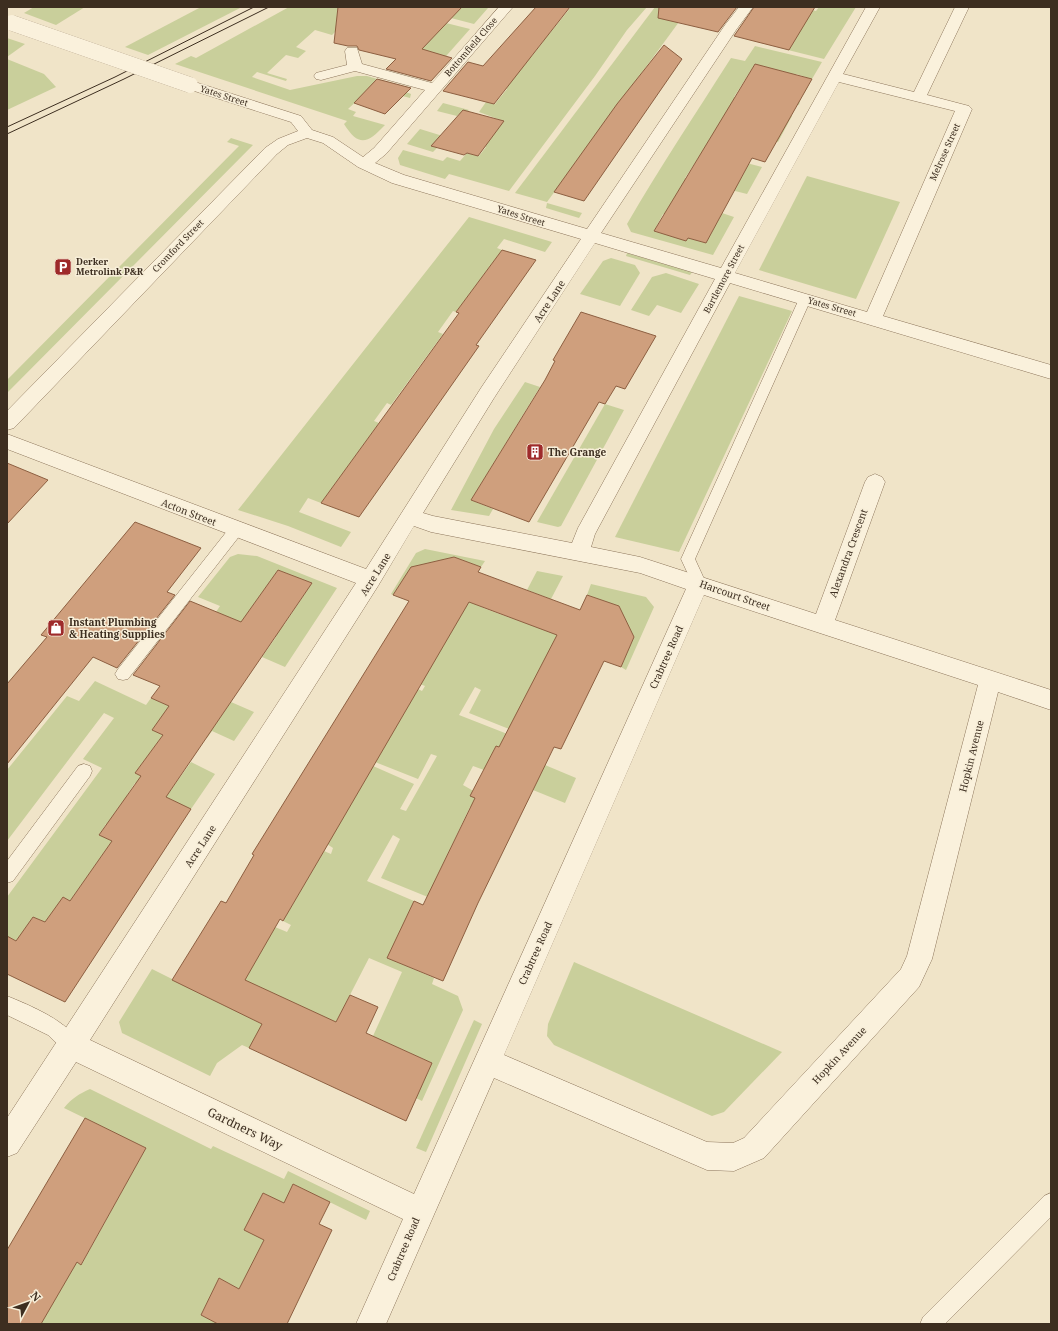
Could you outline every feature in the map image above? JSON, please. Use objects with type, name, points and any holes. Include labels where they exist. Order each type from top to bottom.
[{"type":"street","name":"Bottomfield Close","points":[[364,164],[380,151],[506,7]]},
{"type":"street","name":"Acre Lane","points":[[7,1143],[371,580],[591,236],[730,28],[746,7]]},
{"type":"street","name":"Bartlemore Street","points":[[579,553],[585,534],[726,276],[755,219],[873,7]]},
{"type":"street","points":[[919,97],[962,7]]},
{"type":"street","name":"Yates Street","points":[[9,23],[296,120],[307,133],[328,140],[364,164],[398,179],[1051,372]]},
{"type":"street","points":[[352,51],[355,67]]},
{"type":"street","points":[[321,76],[355,67],[435,88]]},
{"type":"street","name":"Melrose Street","points":[[834,76],[964,109],[873,319]]},
{"type":"street","name":"Cromford Street","points":[[7,423],[270,151],[283,142],[307,133]]},
{"type":"street","name":"Acton Street","points":[[7,440],[236,530],[371,580]]},
{"type":"street","name":"Alexandra Crescent","points":[[822,625],[875,482]]},
{"type":"street","name":"Harcourt Street","points":[[412,516],[431,524],[640,565],[1051,699]]},
{"type":"street","name":"Crabtree Road","points":[[371,1324],[699,583]]},
{"type":"street","name":"Hopkin Avenue","points":[[487,1061],[707,1156],[734,1157],[754,1148],[910,978],[919,959],[990,680]]},
{"type":"street","name":"Gardners Way","points":[[71,1045],[103,1062],[420,1212]]},
{"type":"lane","points":[[699,583],[688,559],[805,299]]},
{"type":"lane","points":[[124,674],[236,530]]},
{"type":"lane","points":[[7,875],[84,771]]},
{"type":"lane","points":[[7,1005],[54,1029],[71,1045]]},
{"type":"lane","points":[[930,1324],[1051,1203]]},
{"type":"green space","points":[[34,7],[85,7],[56,25],[24,13]]},
{"type":"green space","points":[[201,7],[242,7],[148,55],[125,47]]},
{"type":"green space","points":[[289,7],[429,7],[434,20],[470,29],[432,72],[411,66],[338,29],[332,35],[315,30],[296,47],[306,51],[298,58],[286,55],[267,73],[287,79],[286,81],[257,72],[252,77],[290,90],[357,76],[367,76],[395,84],[393,87],[411,94],[410,98],[380,90],[364,94],[348,109],[356,112],[353,116],[385,125],[374,136],[364,140],[359,140],[349,132],[344,124],[347,121],[175,64],[191,56],[196,58]]},
{"type":"green space","points":[[462,7],[488,8],[474,24],[451,18]]},
{"type":"green space","points":[[571,7],[647,7],[627,30],[595,76],[509,191],[449,174],[445,179],[400,165],[398,158],[403,150],[443,161],[447,157],[460,161],[467,153],[479,156],[486,147],[449,136],[503,121],[479,112],[486,102],[495,104],[507,89],[498,87],[523,54],[532,56],[543,42],[544,32],[550,33]]},
{"type":"green space","points":[[655,7],[671,7],[687,11],[547,202],[515,193]]},
{"type":"green space","points":[[819,7],[856,7],[824,59],[788,50],[807,9],[816,11]]},
{"type":"green space","points":[[7,38],[25,44],[7,57]]},
{"type":"green space","points":[[755,46],[822,62],[812,79],[796,74],[791,83],[808,87],[803,95],[786,90],[783,96],[800,101],[799,105],[782,101],[776,112],[792,116],[778,142],[752,135],[703,151],[685,178],[720,187],[742,177],[745,170],[735,160],[762,167],[747,194],[727,189],[678,218],[663,214],[654,231],[686,240],[688,238],[706,243],[722,213],[734,217],[713,255],[631,232],[627,224],[665,161],[731,58],[745,61]],"holes":[[[755,64],[785,72],[765,105],[734,97]]]},
{"type":"green space","points":[[7,59],[44,74],[56,87],[7,110]]},
{"type":"green space","points":[[443,103],[469,110],[464,115],[459,114],[457,116],[437,111]]},
{"type":"green space","points":[[420,129],[446,137],[431,146],[437,148],[433,152],[407,144]]},
{"type":"green space","points":[[231,138],[253,145],[7,393],[7,380],[239,146],[227,142]]},
{"type":"green space","points":[[807,176],[900,202],[856,299],[759,270]]},
{"type":"green space","points":[[547,203],[582,213],[579,218],[546,208]]},
{"type":"green space","points":[[469,217],[552,242],[545,252],[504,239],[497,248],[502,250],[456,312],[453,311],[438,332],[443,334],[391,405],[387,403],[374,421],[379,423],[321,503],[308,498],[299,512],[351,532],[341,547],[288,526],[238,510]]},
{"type":"green space","points":[[627,253],[692,272],[690,275],[626,256]]},
{"type":"green space","points":[[611,258],[635,265],[640,273],[620,306],[580,294],[603,261]]},
{"type":"green space","points":[[666,273],[699,284],[681,313],[657,305],[649,316],[631,310],[652,277]]},
{"type":"green space","points":[[739,296],[792,311],[679,552],[615,537]]},
{"type":"green space","points":[[525,382],[540,387],[471,500],[493,509],[489,516],[451,510],[494,429]]},
{"type":"green space","points":[[605,404],[624,410],[561,526],[558,527],[537,522]]},
{"type":"green space","points":[[425,549],[485,561],[481,567],[454,557],[411,568],[393,595],[391,594],[416,553]]},
{"type":"green space","points":[[238,554],[257,556],[337,588],[285,667],[262,657],[276,637],[216,612],[220,606],[198,597],[230,557]],"holes":[[[278,570],[312,583],[284,625],[249,611]]]},
{"type":"green space","points":[[537,571],[563,576],[551,599],[527,590]]},
{"type":"green space","points":[[430,584],[486,609],[536,627],[579,612],[509,729],[469,713],[481,690],[475,687],[459,715],[528,742],[522,756],[496,746],[484,770],[473,766],[463,785],[510,812],[470,807],[433,885],[450,906],[381,878],[400,839],[393,835],[367,881],[414,901],[388,958],[434,978],[432,984],[458,996],[463,1010],[422,1101],[416,1098],[432,1063],[373,1036],[402,972],[369,958],[336,1022],[249,1048],[242,1045],[217,1063],[210,1076],[122,1033],[119,1022],[152,969],[228,1007],[275,927],[287,932],[291,925],[283,921],[324,851],[331,854],[333,848],[327,844],[373,766],[414,784],[400,809],[406,811],[437,756],[431,754],[418,779],[375,762],[418,689],[422,691],[425,686],[420,684]]},
{"type":"green space","points":[[591,584],[646,597],[654,607],[626,670],[621,667],[634,637],[619,606],[587,595]]},
{"type":"green space","points":[[95,681],[146,705],[151,698],[214,726],[231,702],[254,712],[234,741],[212,731],[207,738],[161,717],[163,735],[135,773],[171,790],[191,762],[215,774],[191,809],[135,783],[127,795],[140,800],[134,808],[122,803],[113,815],[119,830],[106,824],[99,835],[112,841],[70,901],[63,897],[52,925],[33,917],[24,930],[35,950],[12,939],[7,946],[7,897],[102,768],[83,759],[114,718],[104,713],[7,841],[7,770],[67,696],[79,701]]},
{"type":"green space","points":[[545,765],[576,778],[565,803],[533,790]]},
{"type":"green space","points":[[574,962],[782,1052],[724,1112],[712,1116],[554,1045],[547,1036],[548,1024]]},
{"type":"green space","points":[[474,1020],[482,1024],[426,1152],[416,1148]]},
{"type":"green space","points":[[90,1089],[211,1149],[213,1146],[284,1179],[288,1171],[370,1211],[366,1220],[293,1184],[284,1203],[263,1193],[245,1229],[264,1240],[239,1289],[219,1278],[201,1315],[218,1324],[41,1324],[75,1262],[82,1264],[146,1148],[64,1108],[76,1097]]},
{"type":"building","points":[[338,7],[462,7],[422,49],[452,58],[431,81],[386,69],[396,59],[359,50],[357,46],[334,43]]},
{"type":"building","points":[[536,7],[570,7],[494,104],[443,91],[468,62],[483,66]]},
{"type":"building","points":[[659,7],[737,7],[718,32],[658,18]]},
{"type":"building","points":[[754,7],[815,7],[789,50],[734,36]]},
{"type":"building","points":[[664,45],[682,59],[584,201],[554,192],[617,104]]},
{"type":"building","points":[[755,64],[812,79],[765,162],[752,158],[706,243],[688,238],[686,241],[654,231]]},
{"type":"building","points":[[377,79],[411,88],[385,114],[354,103]]},
{"type":"building","points":[[463,110],[504,121],[478,156],[467,153],[464,155],[431,146]]},
{"type":"building","points":[[502,250],[536,260],[476,345],[479,346],[359,517],[321,503],[459,313],[456,312]]},
{"type":"building","name":"The Grange","points":[[581,312],[656,336],[625,389],[616,386],[605,404],[599,402],[529,522],[471,500],[545,380],[555,361],[553,360]]},
{"type":"building","points":[[7,463],[48,480],[7,524]]},
{"type":"building","points":[[135,522],[201,548],[167,592],[175,595],[117,668],[93,657],[7,764],[7,684],[47,637],[41,635]]},
{"type":"building","points":[[454,557],[481,567],[478,572],[580,610],[587,595],[619,606],[634,637],[621,667],[604,661],[561,749],[554,747],[478,903],[443,981],[387,958],[414,901],[423,905],[475,798],[470,796],[496,746],[499,747],[557,635],[469,602],[283,921],[280,919],[245,980],[336,1022],[350,995],[378,1007],[366,1033],[432,1063],[406,1121],[249,1048],[262,1024],[172,980],[221,901],[226,903],[254,855],[252,854],[409,601],[393,595],[411,567]]},
{"type":"building","points":[[278,570],[312,583],[166,797],[191,809],[65,1002],[7,974],[7,936],[16,941],[33,917],[45,922],[63,897],[70,901],[112,841],[99,835],[141,776],[135,773],[163,735],[152,730],[169,706],[151,698],[160,686],[133,675],[190,601],[241,622]]},
{"type":"building","points":[[85,1118],[146,1148],[81,1265],[77,1262],[41,1324],[7,1324],[7,1250]]},
{"type":"building","points":[[293,1184],[330,1202],[319,1224],[332,1230],[287,1324],[218,1324],[201,1315],[219,1278],[239,1289],[264,1240],[244,1230],[263,1193],[284,1203]]},
{"type":"tram line","points":[[7,127],[115,77],[254,7]]},
{"type":"tram line","points":[[7,134],[124,79],[269,7]]},
{"type":"place","name":"Derker Metrolink P&R","points":[[63,267]]},
{"type":"place","name":"The Grange","points":[[535,452]]},
{"type":"place","name":"Instant Plumbing & Heating Supplies","points":[[56,628]]}]
